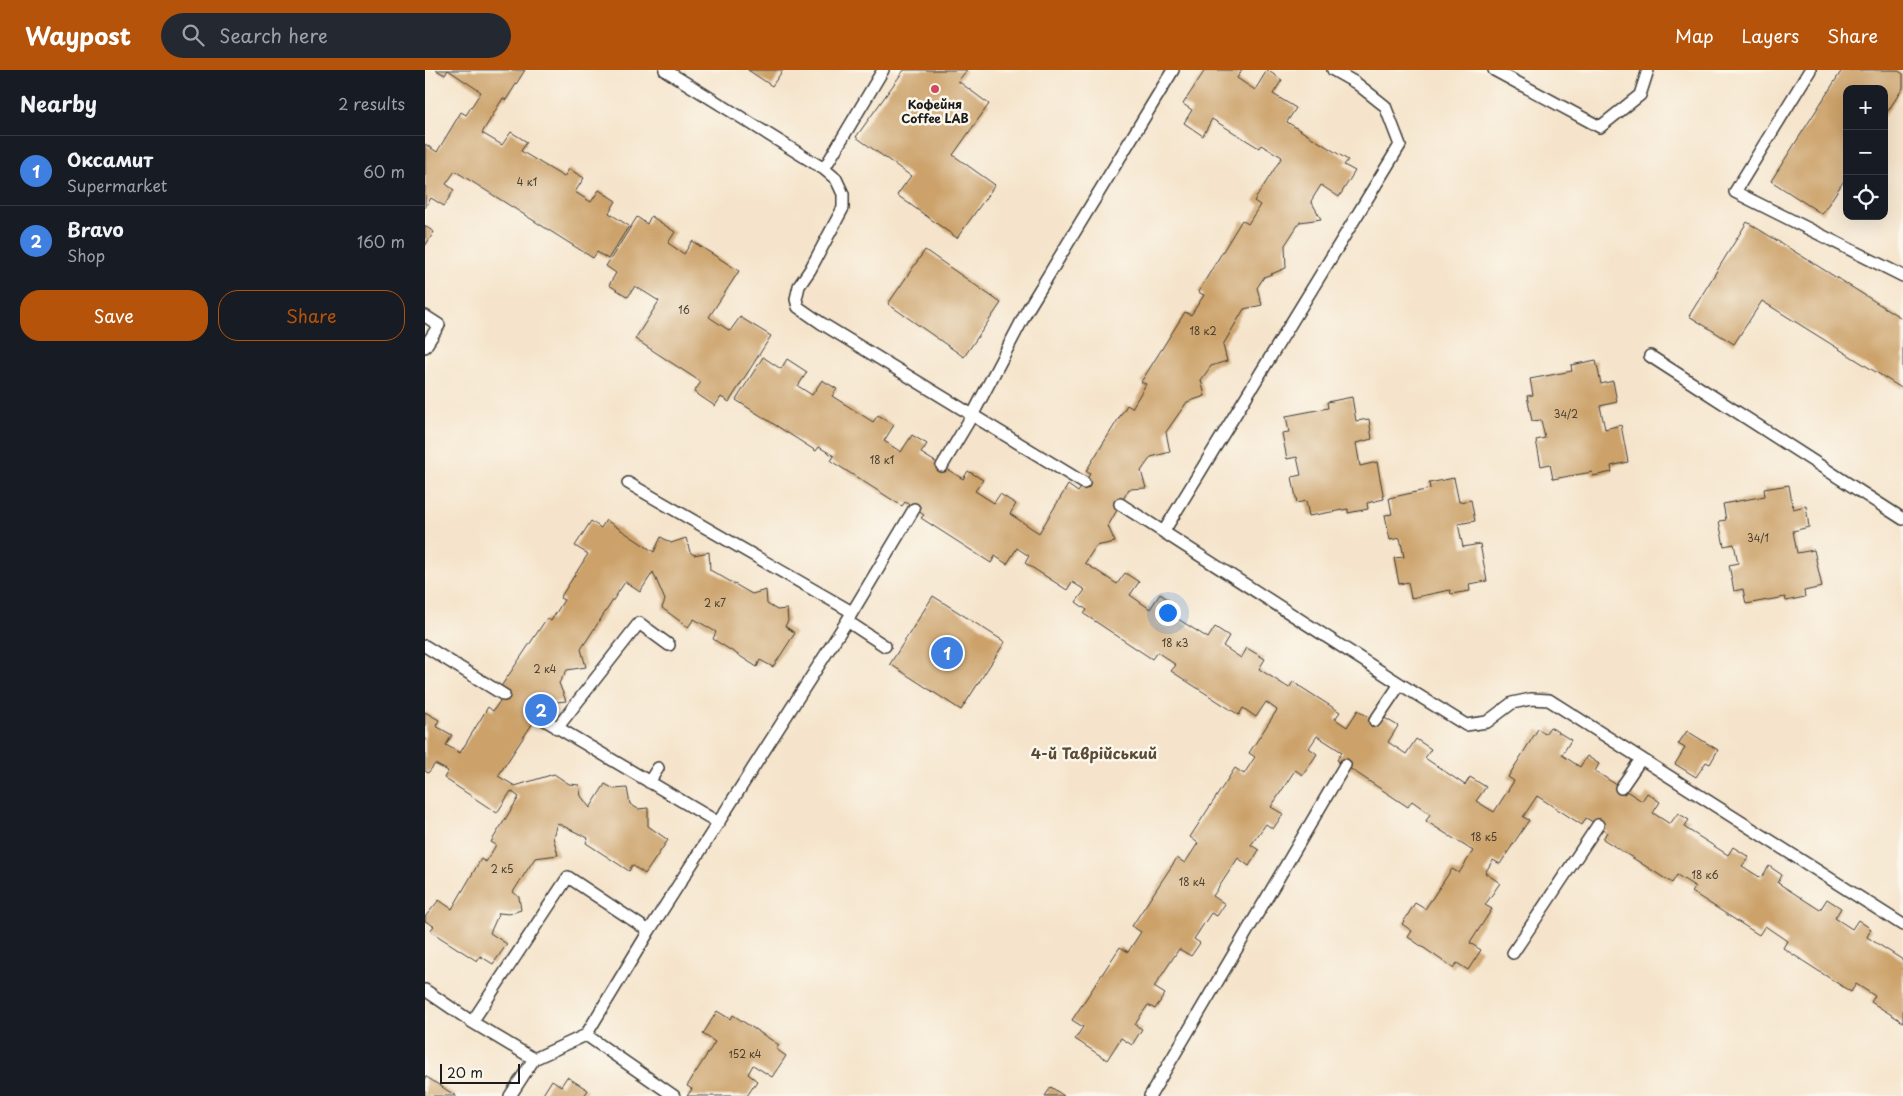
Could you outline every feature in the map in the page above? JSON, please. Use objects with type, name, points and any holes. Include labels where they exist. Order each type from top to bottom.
[{"type":"lane","points":[[665,70],[824,169],[836,179],[843,194],[843,208],[810,270],[799,286],[796,299],[799,306],[821,323],[1084,483]]},
{"type":"lane","points":[[824,169],[883,70]]},
{"type":"lane","points":[[942,466],[973,414],[1028,309],[1173,70]]},
{"type":"lane","points":[[1164,531],[1400,145],[1385,106],[1356,83],[1333,70]]},
{"type":"lane","points":[[1494,70],[1600,127],[1640,95],[1647,70]]},
{"type":"lane","points":[[1810,70],[1735,192],[1903,276]]},
{"type":"lane","points":[[425,316],[439,325],[425,347]]},
{"type":"lane","points":[[1650,356],[1903,519]]},
{"type":"lane","points":[[628,483],[849,617],[885,646]]},
{"type":"lane","points":[[1120,504],[1466,725],[1487,722],[1513,703],[1531,699],[1549,700],[1903,925]]},
{"type":"lane","points":[[510,1096],[534,1059],[585,1035],[915,509]]},
{"type":"lane","points":[[557,728],[639,624],[669,644]]},
{"type":"lane","points":[[425,646],[504,695]]},
{"type":"lane","points":[[1375,721],[1400,684]]},
{"type":"lane","points":[[538,716],[719,823]]},
{"type":"lane","points":[[1621,788],[1641,759]]},
{"type":"lane","points":[[1150,1096],[1345,765]]},
{"type":"lane","points":[[649,782],[658,768]]},
{"type":"lane","points":[[1513,953],[1598,825]]},
{"type":"lane","points":[[472,1022],[568,877],[649,931]]},
{"type":"lane","points":[[425,990],[472,1022],[534,1059]]},
{"type":"lane","points":[[585,1035],[674,1096]]},
{"type":"building","points":[[436,70],[448,70],[445,75]]},
{"type":"building","points":[[448,70],[525,70],[506,100],[503,98],[482,133],[502,145],[511,132],[527,142],[521,151],[564,177],[569,169],[584,178],[575,192],[591,202],[599,190],[616,201],[609,213],[629,226],[608,259],[597,252],[593,258],[455,171],[446,184],[454,190],[444,206],[431,198],[425,208],[425,144],[437,152],[461,112],[466,115],[481,92]]},
{"type":"building","points":[[748,70],[783,70],[772,86]]},
{"type":"building","points":[[904,70],[967,70],[958,81],[989,104],[953,155],[995,185],[957,238],[897,195],[911,176],[856,137]]},
{"type":"building","points":[[1205,70],[1242,70],[1237,78],[1255,90],[1267,70],[1282,80],[1273,94],[1296,108],[1287,122],[1348,160],[1344,165],[1355,171],[1339,197],[1321,185],[1311,201],[1321,219],[1300,222],[1285,245],[1286,268],[1264,277],[1257,288],[1262,305],[1244,309],[1223,345],[1227,361],[1211,366],[1201,380],[1205,396],[1187,402],[1166,432],[1170,452],[1151,457],[1141,471],[1146,488],[1129,489],[1108,526],[1115,542],[1096,546],[1085,563],[1117,584],[1125,573],[1139,582],[1130,595],[1150,609],[1160,594],[1173,603],[1167,612],[1208,638],[1215,627],[1229,636],[1223,646],[1241,658],[1247,648],[1265,659],[1259,669],[1289,688],[1293,682],[1340,712],[1335,719],[1347,727],[1358,710],[1379,724],[1383,717],[1398,726],[1388,742],[1406,754],[1416,739],[1431,749],[1425,758],[1465,785],[1470,777],[1486,787],[1476,801],[1494,812],[1514,781],[1508,777],[1538,729],[1545,734],[1550,727],[1571,740],[1562,755],[1580,767],[1587,756],[1599,764],[1595,771],[1642,801],[1647,793],[1660,802],[1653,813],[1670,824],[1678,813],[1689,820],[1684,827],[1728,855],[1733,847],[1749,857],[1742,866],[1761,878],[1769,866],[1782,875],[1778,883],[1820,910],[1827,899],[1841,908],[1835,918],[1852,929],[1858,920],[1871,929],[1867,937],[1903,960],[1903,1022],[1871,1002],[1875,996],[1856,984],[1851,992],[1783,948],[1787,941],[1765,926],[1759,935],[1692,892],[1696,887],[1677,875],[1672,883],[1603,839],[1607,832],[1598,825],[1586,818],[1582,825],[1537,796],[1523,817],[1529,820],[1500,864],[1493,860],[1485,873],[1500,883],[1485,905],[1492,909],[1470,943],[1481,950],[1468,970],[1457,963],[1453,968],[1408,937],[1412,931],[1402,924],[1415,903],[1425,909],[1452,869],[1459,873],[1473,851],[1426,821],[1430,814],[1412,801],[1408,807],[1337,760],[1342,752],[1317,736],[1309,748],[1317,754],[1303,775],[1295,770],[1271,807],[1283,814],[1273,829],[1266,824],[1251,845],[1259,850],[1249,866],[1238,858],[1213,896],[1225,904],[1217,916],[1211,913],[1194,939],[1200,943],[1191,956],[1179,949],[1154,987],[1165,994],[1155,1009],[1148,1005],[1141,1015],[1135,1025],[1142,1029],[1132,1045],[1121,1038],[1107,1060],[1075,1039],[1083,1027],[1072,1020],[1120,947],[1128,952],[1141,932],[1132,926],[1177,858],[1185,863],[1198,843],[1190,837],[1235,768],[1244,774],[1255,757],[1249,753],[1277,710],[1266,702],[1256,717],[1243,708],[1239,715],[1171,671],[1176,665],[1157,652],[1152,659],[1084,614],[1087,610],[1076,602],[1085,590],[1072,582],[1067,590],[1025,563],[1029,556],[1017,548],[1007,564],[995,556],[991,563],[921,518],[924,515],[905,502],[902,506],[831,461],[834,456],[819,447],[816,451],[736,400],[763,357],[781,369],[787,359],[807,372],[798,386],[812,395],[822,380],[837,389],[832,396],[873,422],[878,415],[894,425],[884,441],[901,452],[912,435],[927,444],[921,453],[963,479],[968,471],[983,480],[975,491],[994,503],[1000,494],[1016,504],[1010,514],[1039,533],[1068,485],[1078,492],[1090,474],[1086,471],[1127,405],[1132,408],[1146,384],[1141,382],[1185,312],[1191,315],[1204,295],[1198,292],[1242,220],[1248,224],[1260,205],[1254,201],[1282,157],[1261,145],[1259,148],[1212,119],[1203,136],[1184,123],[1192,110],[1183,104]]},
{"type":"building","points":[[1842,70],[1897,70],[1903,74],[1903,88],[1888,111],[1888,85],[1843,85],[1843,182],[1822,214],[1771,181]]},
{"type":"building","points":[[651,216],[675,232],[668,243],[684,254],[692,241],[739,271],[709,317],[730,331],[740,317],[771,336],[729,402],[721,397],[715,406],[694,392],[701,382],[635,339],[659,301],[635,286],[628,297],[609,285],[616,273],[606,266],[637,217],[647,224]]},
{"type":"building","points":[[1747,222],[1903,319],[1903,389],[1762,301],[1734,344],[1689,316]]},
{"type":"building","points":[[425,226],[434,232],[425,246]]},
{"type":"building","points":[[925,250],[1001,303],[964,357],[888,304]]},
{"type":"building","points":[[1596,360],[1601,384],[1613,381],[1617,402],[1600,406],[1605,429],[1621,425],[1628,462],[1611,466],[1612,472],[1593,476],[1592,472],[1553,479],[1550,464],[1541,466],[1536,440],[1545,438],[1541,420],[1532,421],[1527,396],[1533,395],[1530,379],[1572,371],[1571,365]]},
{"type":"building","points":[[1352,397],[1356,421],[1369,419],[1372,439],[1356,443],[1360,466],[1377,462],[1384,499],[1367,503],[1368,509],[1348,513],[1348,509],[1309,516],[1306,501],[1297,503],[1292,477],[1301,475],[1297,457],[1287,459],[1282,433],[1289,432],[1286,416],[1328,408],[1327,402]]},
{"type":"building","points":[[1454,478],[1459,502],[1471,500],[1475,521],[1458,524],[1463,547],[1480,544],[1487,581],[1469,584],[1470,591],[1451,594],[1450,590],[1411,598],[1408,582],[1399,584],[1394,558],[1404,557],[1400,538],[1390,540],[1385,515],[1392,514],[1389,498],[1430,489],[1429,483]]},
{"type":"building","points":[[1789,485],[1793,509],[1806,506],[1809,527],[1793,531],[1797,553],[1814,550],[1822,587],[1804,591],[1805,597],[1786,601],[1785,597],[1746,604],[1743,589],[1734,591],[1729,565],[1738,563],[1734,544],[1724,546],[1719,521],[1726,520],[1723,504],[1765,496],[1764,489]]},
{"type":"building","points":[[606,520],[654,552],[661,537],[671,543],[686,538],[690,552],[694,555],[709,552],[710,570],[752,594],[766,590],[767,604],[777,610],[787,609],[788,621],[785,626],[795,633],[773,667],[760,660],[757,667],[713,639],[716,632],[694,619],[688,627],[662,608],[665,600],[653,572],[640,592],[625,582],[581,649],[586,667],[567,670],[559,683],[566,701],[546,703],[498,776],[515,786],[554,774],[569,784],[579,785],[581,796],[590,808],[605,784],[614,789],[627,788],[630,804],[638,809],[648,808],[648,826],[668,840],[645,874],[632,865],[629,871],[586,843],[588,838],[557,823],[553,837],[558,855],[535,858],[513,892],[519,897],[521,910],[509,914],[499,913],[490,933],[507,944],[493,964],[480,956],[477,961],[430,931],[434,926],[425,921],[425,917],[439,900],[452,909],[481,859],[486,862],[496,845],[491,842],[519,797],[511,791],[497,813],[444,778],[448,771],[435,764],[428,773],[425,771],[425,712],[439,720],[436,726],[452,735],[446,745],[460,753],[488,707],[493,711],[504,695],[500,688],[547,618],[551,621],[564,600],[560,598],[588,554],[575,546],[591,521],[601,528]]},
{"type":"building","points":[[933,596],[1005,642],[961,710],[890,664]]},
{"type":"building","points":[[1687,731],[1718,750],[1710,764],[1706,762],[1696,777],[1675,764],[1685,748],[1678,744]]},
{"type":"building","points":[[717,1011],[730,1019],[733,1015],[779,1045],[776,1049],[786,1056],[772,1077],[753,1065],[748,1074],[757,1081],[747,1096],[687,1096],[692,1089],[687,1086],[715,1042],[703,1034]]},
{"type":"building","points":[[425,1076],[456,1096],[425,1096]]},
{"type":"building","points":[[567,1077],[588,1090],[584,1096],[542,1096],[552,1080],[561,1086]]},
{"type":"building","points":[[1051,1087],[1064,1096],[1045,1096]]},
{"type":"place","name":"Кофейня Coffee LAB","points":[[935,89]]},
{"type":"place","name":"Оксамит","points":[[947,653]]},
{"type":"place","name":"Bravo","points":[[541,710]]},
{"type":"district","name":"4-й Таврійський","points":[[1094,752]]}]
